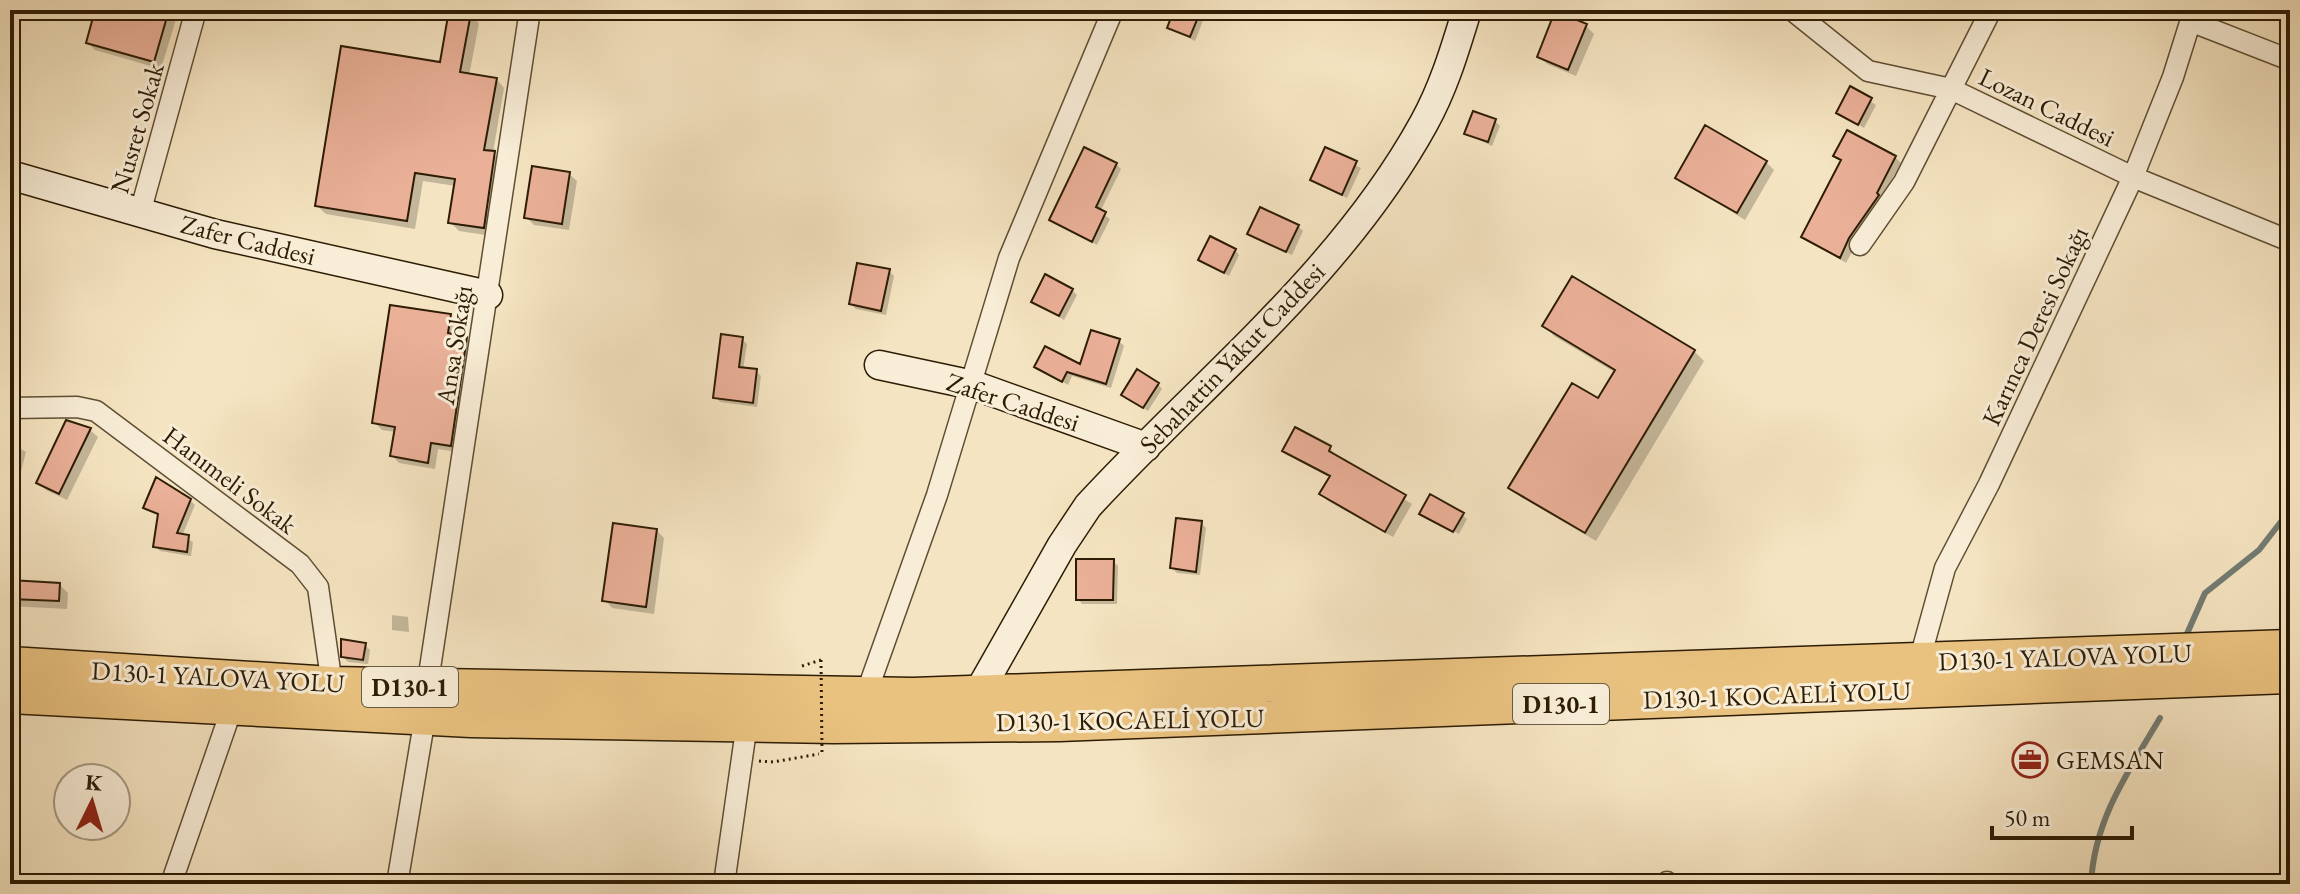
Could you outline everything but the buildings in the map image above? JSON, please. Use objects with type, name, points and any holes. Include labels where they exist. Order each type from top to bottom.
[{"type":"highway","name":"D130-1 YALOVA YOLU","points":[[10,665],[822,719],[981,689],[2290,648]]},
{"type":"highway","name":"D130-1 KOCAELİ YOLU","points":[[822,719],[1285,716],[2290,675]]},
{"type":"highway","name":"D130-1","points":[[10,695],[232,708],[427,693],[747,723],[822,719]]},
{"type":"street","name":"Nusret Sokak","points":[[140,213],[196,10]]},
{"type":"street","name":"Ansa Sokağı","points":[[397,884],[530,10]]},
{"type":"street","points":[[869,686],[973,385],[1009,258],[1113,10]]},
{"type":"street","name":"Sebahattin Yakut Caddesi","points":[[981,689],[1073,526],[1293,297],[1350,232],[1424,123],[1447,75],[1467,10]]},
{"type":"street","name":"Lozan Caddesi","points":[[1792,10],[1868,71],[1951,89],[2133,177],[2290,241]]},
{"type":"street","points":[[1860,245],[1904,182],[1991,10]]},
{"type":"street","points":[[2192,15],[2290,60]]},
{"type":"street","name":"Karınca Deresi Sokağı","points":[[1919,662],[1945,568],[1989,484],[2133,177],[2168,90],[2192,15]]},
{"type":"street","name":"Zafer Caddesi","points":[[10,175],[215,234],[488,295]]},
{"type":"street","name":"Zafer Caddesi","points":[[879,365],[973,385],[1146,447]]},
{"type":"street","name":"Hanımeli Sokak","points":[[10,408],[77,407],[96,411],[300,564],[318,587],[332,685]]},
{"type":"street","points":[[427,693],[869,686],[981,689]]},
{"type":"street","points":[[171,884],[232,708]]},
{"type":"street","points":[[724,884],[747,723]]},
{"type":"path","points":[[773,762],[822,719],[821,660]]},
{"type":"waterway","points":[[2186,636],[2205,593],[2259,550],[2290,510]]},
{"type":"waterway","points":[[2091,884],[2106,818],[2125,777],[2160,718]]},
{"type":"place","name":"GEMSAN","points":[[2030,760]]}]
